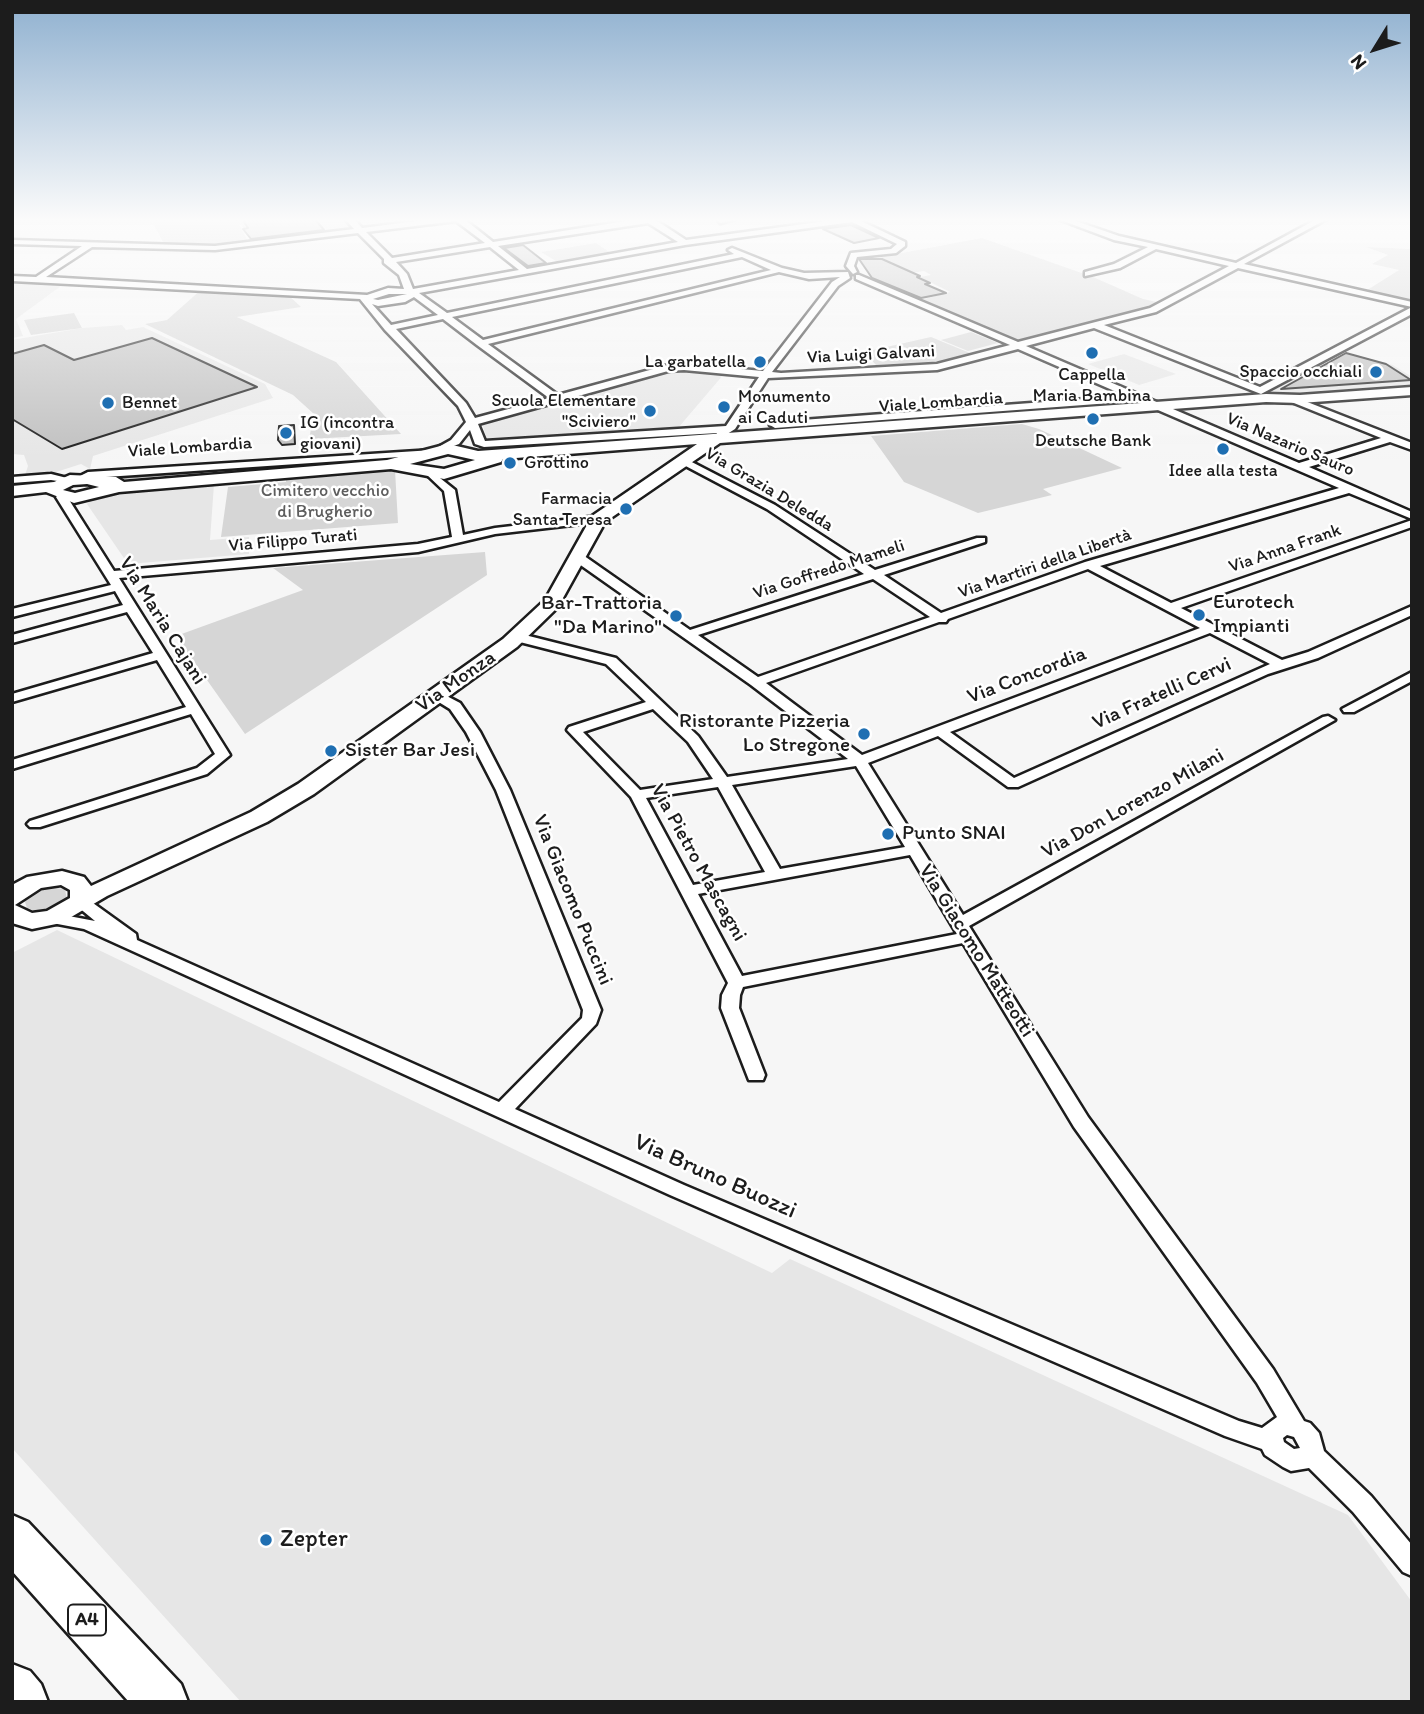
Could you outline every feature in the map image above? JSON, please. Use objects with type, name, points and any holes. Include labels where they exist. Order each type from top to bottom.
[{"type":"highway","name":"A4","points":[[12,1537],[163,1702]]},
{"type":"highway","points":[[12,1689],[23,1702]]},
{"type":"main road","name":"Viale Lombardia","points":[[472,458],[722,434],[1412,391]]},
{"type":"main road","name":"Via Monza","points":[[48,919],[145,867],[272,809],[436,696],[517,637],[552,603],[586,536],[598,519],[722,434]]},
{"type":"main road","points":[[427,460],[472,458]]},
{"type":"main road","points":[[427,460],[457,472],[472,458]]},
{"type":"main road","name":"Viale Lombardia","points":[[99,487],[427,460]]},
{"type":"main road","name":"Viale Lombardia","points":[[12,492],[65,487]]},
{"type":"main road","points":[[65,487],[99,487]]},
{"type":"main road","points":[[65,487],[76,505],[99,487]]},
{"type":"main road","name":"Via Monza","points":[[12,899],[23,888],[35,882],[62,878],[95,879],[145,867]]},
{"type":"main road","points":[[62,878],[76,882],[82,890],[81,901]]},
{"type":"main road","points":[[12,912],[22,919],[48,919]]},
{"type":"main road","points":[[12,936],[48,919]]},
{"type":"street","points":[[365,299],[384,302],[392,299]]},
{"type":"street","points":[[365,299],[388,328],[462,405],[471,423],[472,458]]},
{"type":"street","points":[[421,299],[556,398]]},
{"type":"street","points":[[388,328],[530,299]]},
{"type":"street","points":[[480,343],[660,299]]},
{"type":"street","points":[[722,434],[820,299]]},
{"type":"street","name":"Via Nazario Sauro","points":[[911,299],[1412,516]]},
{"type":"street","name":"Via Luigi Galvani","points":[[471,423],[668,368],[684,367],[764,376],[952,365],[1153,310],[1174,299]]},
{"type":"street","points":[[1386,299],[1412,305]]},
{"type":"street","points":[[1097,326],[1261,391],[1412,310]]},
{"type":"street","name":"Viale Lombardia","points":[[775,425],[1137,398]]},
{"type":"street","points":[[1292,399],[1412,447]]},
{"type":"street","points":[[458,538],[449,490],[427,460],[455,442],[471,423]]},
{"type":"street","name":"Viale Lombardia","points":[[471,423],[479,442],[484,444],[722,434]]},
{"type":"street","points":[[1299,467],[1389,438],[1412,436]]},
{"type":"street","name":"Viale Lombardia","points":[[12,480],[51,477],[65,487],[88,475],[427,460]]},
{"type":"street","name":"Via Grazia Deledda","points":[[684,461],[762,502],[942,619]]},
{"type":"street","points":[[449,490],[457,472]]},
{"type":"street","name":"Via Martiri della Libertà","points":[[756,681],[942,619],[1089,565],[1349,489]]},
{"type":"street","name":"Via Maria Cajani","points":[[35,824],[202,771],[223,755],[118,587],[76,505]]},
{"type":"street","name":"Via Filippo Turati","points":[[111,575],[418,548],[495,530],[598,519]]},
{"type":"street","name":"Via Anna Frank","points":[[1168,608],[1412,523]]},
{"type":"street","name":"Via Filippo Turati","points":[[560,525],[586,536]]},
{"type":"street","name":"Via Goffredo Mameli","points":[[689,634],[981,540]]},
{"type":"street","name":"Via Giacomo Matteotti","points":[[576,556],[756,681],[860,761],[1082,1122],[1271,1385],[1295,1426],[1311,1440],[1311,1454],[1356,1498],[1412,1564]]},
{"type":"street","points":[[1089,565],[1281,665]]},
{"type":"street","points":[[12,613],[118,587]]},
{"type":"street","points":[[12,639],[131,607]]},
{"type":"street","name":"Via Fratelli Cervi","points":[[941,732],[1013,784],[1412,610]]},
{"type":"street","name":"Via Concordia","points":[[637,795],[860,761],[1208,629]]},
{"type":"street","points":[[517,637],[611,661],[693,739],[722,781],[775,875]]},
{"type":"street","points":[[12,698],[160,655]]},
{"type":"street","points":[[1349,709],[1412,676]]},
{"type":"street","name":"Via Giacomo Puccini","points":[[436,696],[455,706],[503,790],[592,1010],[590,1020],[502,1111]]},
{"type":"street","name":"Via Pietro Mascagni","points":[[656,704],[574,730],[637,795],[737,983]]},
{"type":"street","points":[[12,765],[194,709]]},
{"type":"street","name":"Via Don Lorenzo Milani","points":[[737,983],[963,931],[1328,720]]},
{"type":"street","points":[[688,891],[914,850]]},
{"type":"street","name":"Via Bruno Buozzi","points":[[81,901],[143,949]]},
{"type":"street","name":"Via Bruno Buozzi","points":[[48,919],[78,920],[677,1190],[1233,1429],[1270,1442]]},
{"type":"street","points":[[737,983],[731,995],[730,1008],[756,1075]]},
{"type":"street","points":[[1295,1426],[1285,1424],[1274,1429],[1270,1442],[1278,1453],[1291,1460],[1301,1461],[1311,1454]]},
{"type":"shaded area","points":[[12,299],[43,299],[16,319],[23,336],[12,338]]},
{"type":"shaded area","name":"Bennet","points":[[122,325],[126,330],[143,327],[265,384],[273,398],[93,456],[90,469],[81,464],[53,473],[25,475],[28,466],[24,455],[12,454],[12,340],[82,328]]},
{"type":"shaded area","points":[[1343,352],[1393,365],[1412,377],[1412,390],[1274,397],[1268,393]]},
{"type":"shaded area","points":[[1124,354],[1176,374],[1139,385],[1088,364]]},
{"type":"shaded area","points":[[680,369],[724,374],[678,428],[487,440],[482,423],[490,419]]},
{"type":"shaded area","points":[[214,484],[210,540],[249,537],[249,554],[128,564],[87,504],[95,495],[115,491]]},
{"type":"shaded area","points":[[57,930],[772,1273],[790,1259],[1348,1515],[1412,1602],[1412,1702],[241,1702],[12,1448],[12,953]]},
{"type":"green space","points":[[191,299],[292,299],[301,307],[237,317],[336,362],[401,434],[309,439],[314,414],[293,395],[145,324],[167,320]]},
{"type":"green space","points":[[1143,299],[1157,302],[1140,311],[1014,343],[917,301]]},
{"type":"green space","points":[[1394,299],[1412,299],[1412,303]]},
{"type":"green space","points":[[74,313],[82,328],[31,335],[24,320]]},
{"type":"green space","points":[[971,332],[998,343],[968,351],[941,340]]},
{"type":"green space","points":[[931,337],[970,353],[943,361],[876,365],[864,352]]},
{"type":"green space","points":[[1022,424],[1039,429],[1122,468],[1043,489],[1052,495],[978,513],[904,482],[871,436]]},
{"type":"green space","name":"Cimitero vecchio di Brugherio","points":[[395,470],[398,523],[221,537],[228,487],[286,482],[286,478]]},
{"type":"green space","points":[[485,552],[487,575],[245,734],[176,636],[303,590],[273,568]]},
{"type":"green space","points":[[47,887],[65,889],[67,900],[51,910],[37,912],[27,908],[25,902],[29,894]]},
{"type":"building","name":"Bennet","points":[[152,338],[257,387],[62,449],[12,419],[12,354],[44,345],[74,360]]},
{"type":"building","name":"Spaccio occhiali","points":[[1346,353],[1386,364],[1411,380],[1281,389]]},
{"type":"building","name":"IG (incontra giovani)","points":[[294,425],[295,444],[282,445],[278,440],[279,426]]},
{"type":"waterway","points":[[517,448],[688,435]]},
{"type":"waterway","points":[[124,476],[199,471]]},
{"type":"waterway","points":[[12,484],[39,482]]},
{"type":"place","name":"Cappella Maria Bambina","points":[[1092,353]]},
{"type":"place","name":"La garbatella","points":[[760,362]]},
{"type":"place","name":"Spaccio occhiali","points":[[1376,372]]},
{"type":"place","name":"Bennet","points":[[108,403]]},
{"type":"place","name":"Monumento ai Caduti","points":[[724,407]]},
{"type":"place","name":"Scuola Elementare \"Sciviero\"","points":[[650,411]]},
{"type":"place","name":"Deutsche Bank","points":[[1093,419]]},
{"type":"place","name":"IG (incontra giovani)","points":[[286,433]]},
{"type":"place","name":"Idee alla testa","points":[[1223,449]]},
{"type":"place","name":"Grottino","points":[[510,463]]},
{"type":"place","name":"Farmacia Santa Teresa","points":[[626,509]]},
{"type":"place","name":"Eurotech Impianti","points":[[1199,615]]},
{"type":"place","name":"Bar-Trattoria \"Da Marino\"","points":[[676,616]]},
{"type":"place","name":"Ristorante Pizzeria Lo Stregone","points":[[864,734]]},
{"type":"place","name":"Sister Bar Jesi","points":[[331,751]]},
{"type":"place","name":"Punto SNAI","points":[[888,834]]},
{"type":"place","name":"Zepter","points":[[266,1540]]}]
